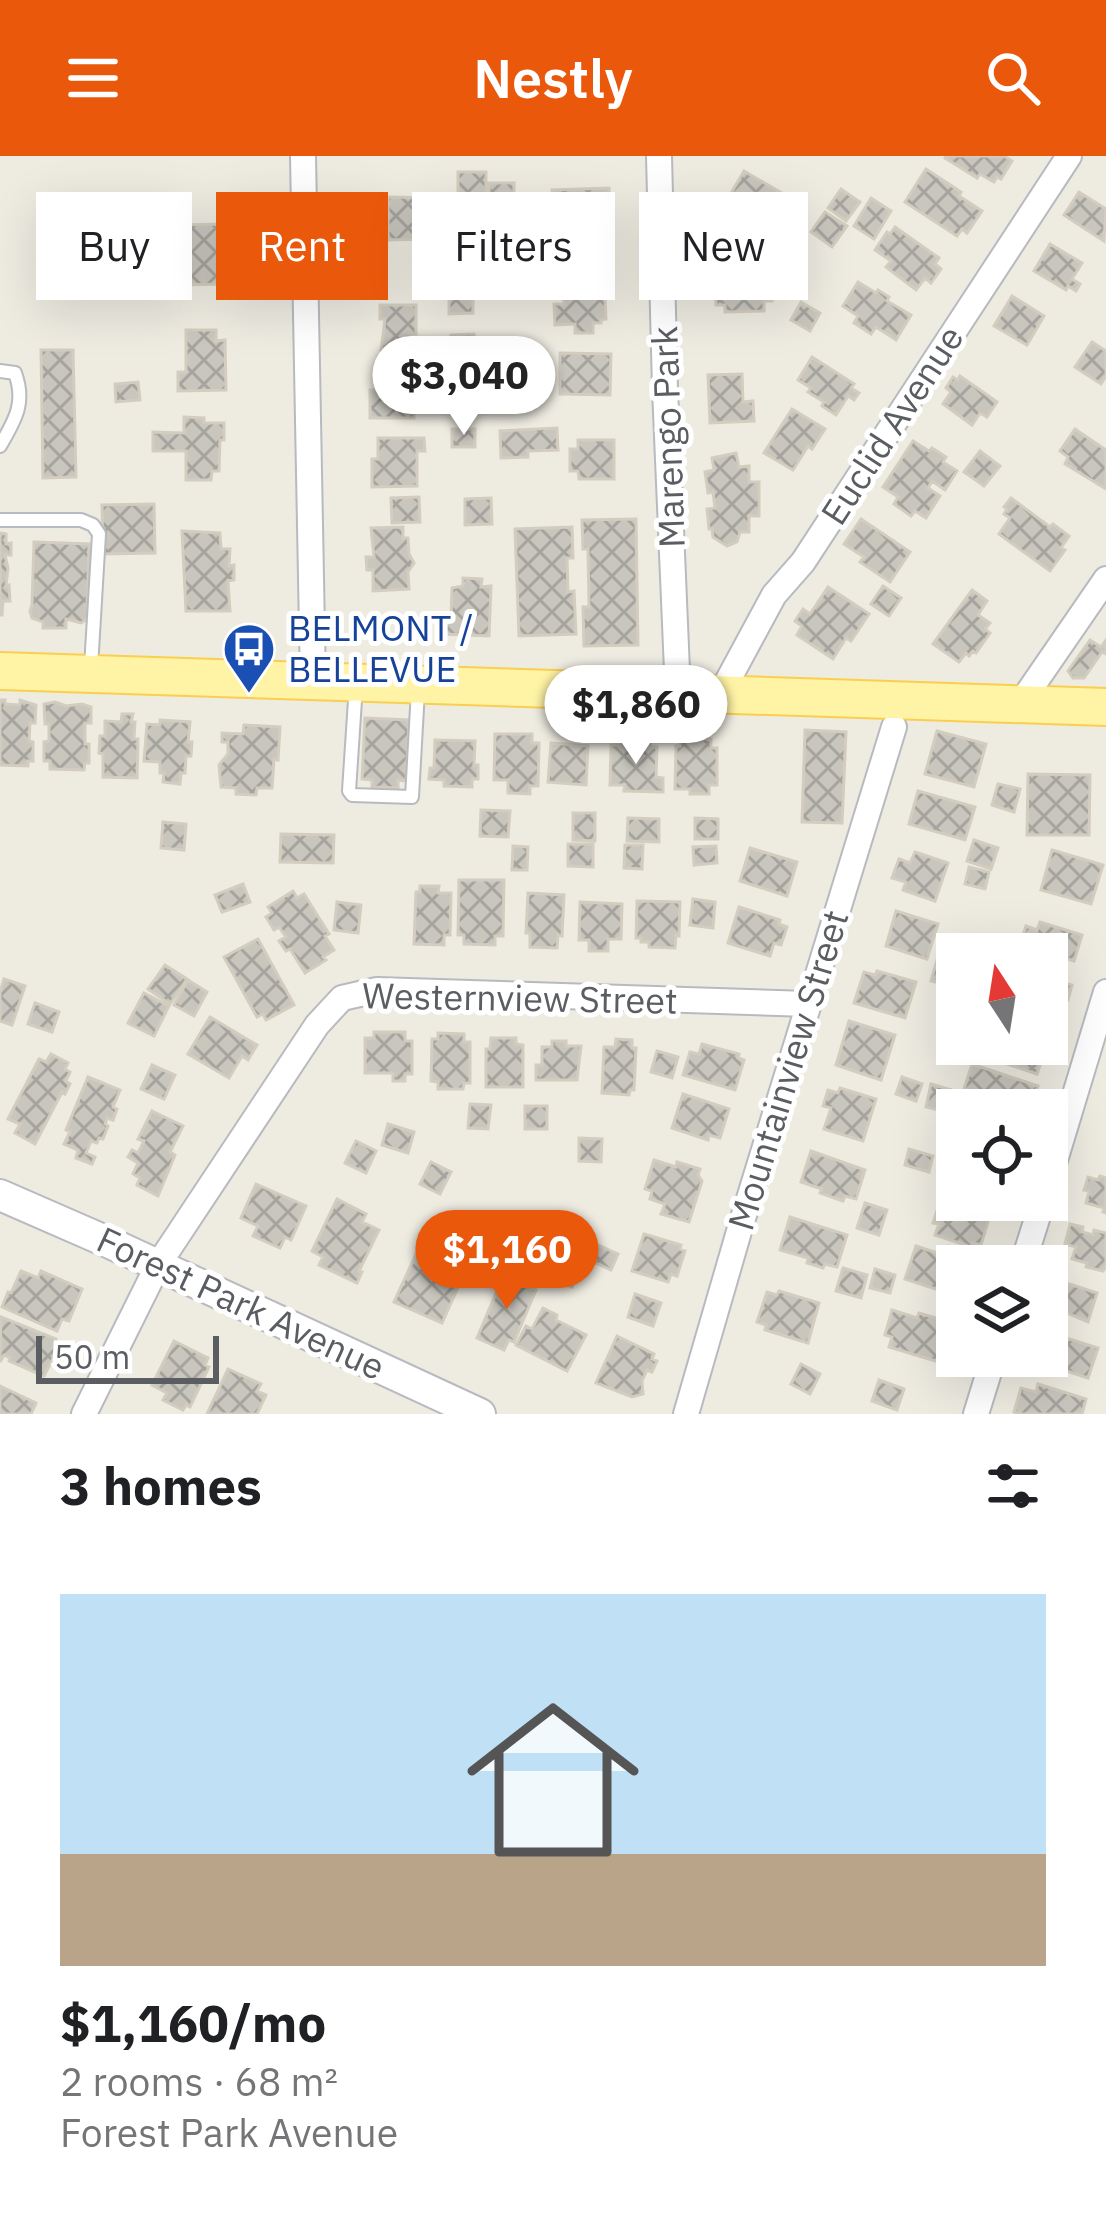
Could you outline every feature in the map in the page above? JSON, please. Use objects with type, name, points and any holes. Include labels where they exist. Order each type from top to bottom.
[{"type":"main road","points":[[0,670],[1106,707]]},
{"type":"street","points":[[303,156],[313,683]]},
{"type":"street","name":"Marengo Park","points":[[678,156],[659,168],[678,694]]},
{"type":"street","name":"Euclid Avenue","points":[[720,695],[774,595],[803,562],[1069,156]]},
{"type":"street","points":[[1020,704],[1106,579]]},
{"type":"street","name":"Mountainview Street","points":[[686,1414],[894,727]]},
{"type":"street","name":"Westernview Street","points":[[158,1265],[317,1025],[348,995],[377,990],[808,1004]]},
{"type":"street","points":[[1068,1118],[1106,992]]},
{"type":"street","name":"Forest Park Avenue","points":[[0,1195],[480,1414]]},
{"type":"street","points":[[84,1414],[158,1265]]},
{"type":"street","points":[[976,1414],[987,1377]]},
{"type":"lane","points":[[0,370],[15,374],[21,389],[20,413],[0,446]]},
{"type":"lane","points":[[0,520],[81,520],[100,534],[91,674]]},
{"type":"lane","points":[[356,684],[349,794],[409,799],[414,794],[418,686]]},
{"type":"building","points":[[946,156],[1004,156],[1012,161],[994,182],[980,174],[977,178]]},
{"type":"building","points":[[926,169],[982,211],[967,233],[962,229],[957,236],[905,202]]},
{"type":"building","points":[[744,171],[780,192],[732,192]]},
{"type":"building","points":[[458,172],[486,172],[486,192],[458,192]]},
{"type":"building","points":[[489,183],[514,183],[514,192],[489,192]]},
{"type":"building","points":[[609,188],[609,192],[552,192]]},
{"type":"building","points":[[841,189],[860,202],[846,221],[828,208]]},
{"type":"building","points":[[1079,192],[1106,209],[1104,241],[1064,215]]},
{"type":"building","points":[[388,197],[412,198],[412,239],[388,240]]},
{"type":"building","points":[[871,198],[891,211],[874,239],[854,226]]},
{"type":"building","points":[[825,212],[847,226],[832,247],[811,232]]},
{"type":"building","points":[[216,224],[216,284],[192,285],[192,225]]},
{"type":"building","points":[[895,227],[939,258],[935,264],[941,269],[931,283],[925,278],[916,290],[886,267],[891,261],[875,250]]},
{"type":"building","points":[[1050,244],[1082,263],[1072,279],[1080,284],[1076,291],[1034,271]]},
{"type":"building","points":[[858,282],[878,290],[911,315],[896,340],[876,327],[871,334],[854,323],[858,316],[843,306]]},
{"type":"building","points":[[1012,296],[1044,316],[1027,345],[994,326]]},
{"type":"building","points":[[449,300],[473,300],[473,313],[449,314]]},
{"type":"building","points":[[563,300],[605,300],[606,319],[593,323],[593,333],[575,333],[575,324],[555,325],[554,304],[564,304]]},
{"type":"building","points":[[716,300],[772,300],[764,301],[764,311],[725,312],[725,305],[716,305]]},
{"type":"building","points":[[801,302],[820,313],[810,331],[791,320]]},
{"type":"building","points":[[380,305],[416,305],[416,334],[410,334],[410,351],[381,351],[385,319],[380,319]]},
{"type":"building","points":[[186,330],[216,330],[216,341],[225,340],[226,390],[178,391],[178,372],[186,372]]},
{"type":"building","points":[[474,334],[475,354],[452,355],[451,335]]},
{"type":"building","points":[[1092,342],[1106,351],[1106,376],[1101,384],[1075,367]]},
{"type":"building","points":[[501,347],[524,348],[523,372],[500,371]]},
{"type":"building","points":[[41,350],[73,350],[76,477],[43,478]]},
{"type":"building","points":[[560,353],[611,354],[610,395],[560,394]]},
{"type":"building","points":[[812,357],[854,384],[851,388],[859,393],[854,400],[848,396],[836,415],[798,380]]},
{"type":"building","points":[[476,361],[477,387],[451,388],[450,363]]},
{"type":"building","points":[[377,371],[422,371],[422,384],[414,384],[414,418],[370,418],[370,390],[377,390]]},
{"type":"building","points":[[742,374],[743,402],[753,401],[754,421],[710,423],[708,375]]},
{"type":"building","points":[[960,376],[997,402],[987,417],[980,413],[972,425],[943,404],[951,392],[946,388],[953,377],[958,380]]},
{"type":"building","points":[[138,382],[140,400],[116,402],[115,384]]},
{"type":"building","points":[[792,409],[825,429],[793,470],[764,453]]},
{"type":"building","points":[[184,417],[224,423],[219,471],[212,471],[211,480],[186,480],[186,451],[153,451],[153,432],[184,433]]},
{"type":"building","points":[[557,428],[558,450],[501,458],[500,431]]},
{"type":"building","points":[[452,429],[475,429],[475,447],[452,447]]},
{"type":"building","points":[[1075,429],[1106,450],[1106,489],[1065,464],[1068,457],[1060,451]]},
{"type":"building","points":[[378,438],[424,438],[425,451],[417,451],[417,486],[372,487]]},
{"type":"building","points":[[578,440],[614,440],[614,479],[579,479],[578,471],[570,471],[570,449],[578,449]]},
{"type":"building","points":[[913,441],[946,457],[943,462],[957,471],[945,490],[932,481],[928,488],[940,496],[926,518],[915,511],[911,516],[894,504],[898,497],[883,487]]},
{"type":"building","points":[[980,451],[1000,466],[984,486],[964,472]]},
{"type":"building","points":[[736,453],[739,467],[749,466],[749,482],[759,482],[759,516],[749,516],[749,532],[740,532],[737,542],[727,546],[709,529],[707,509],[715,508],[705,472],[714,470],[712,458]]},
{"type":"building","points":[[419,497],[420,522],[392,523],[391,498]]},
{"type":"building","points":[[491,498],[492,524],[465,525],[465,499]]},
{"type":"building","points":[[1011,498],[1069,536],[1050,571],[999,534],[1010,518],[1004,507]]},
{"type":"building","points":[[154,504],[155,553],[103,554],[102,505]]},
{"type":"building","points":[[636,519],[638,645],[584,646],[583,607],[589,607],[588,549],[583,549],[582,520]]},
{"type":"building","points":[[861,519],[910,552],[890,582],[860,562],[864,557],[844,544]]},
{"type":"building","points":[[403,527],[414,563],[408,572],[409,589],[373,591],[373,570],[367,570],[366,557],[374,557],[371,528]]},
{"type":"building","points":[[572,527],[568,592],[574,591],[576,634],[519,636],[515,529]]},
{"type":"building","points":[[182,531],[220,533],[221,549],[230,549],[234,580],[228,581],[230,611],[186,611]]},
{"type":"building","points":[[0,533],[6,534],[6,544],[11,543],[11,555],[5,555],[10,601],[3,601],[2,615],[0,615]]},
{"type":"building","points":[[34,542],[89,544],[86,620],[66,619],[66,628],[43,628],[43,622],[32,618]]},
{"type":"building","points":[[463,578],[482,579],[481,587],[491,586],[489,636],[443,634],[442,624],[451,619],[452,588],[463,586]]},
{"type":"building","points":[[883,586],[901,598],[889,616],[871,604]]},
{"type":"building","points":[[828,587],[869,614],[833,659],[797,635],[802,626],[795,621],[803,609],[810,614]]},
{"type":"building","points":[[972,590],[987,601],[978,615],[990,623],[985,629],[990,633],[976,653],[966,653],[959,662],[933,644]]},
{"type":"building","points":[[1090,640],[1101,647],[1106,640],[1106,654],[1102,652],[1084,678],[1073,678],[1068,671]]},
{"type":"building","points":[[0,700],[36,705],[29,741],[33,742],[33,761],[28,766],[0,765]]},
{"type":"building","points":[[44,704],[91,707],[91,723],[85,723],[89,763],[84,770],[50,769],[50,761],[44,761],[49,724],[45,724]]},
{"type":"building","points":[[122,714],[133,714],[131,722],[135,722],[137,778],[103,777],[100,736],[105,736],[105,721],[121,722]]},
{"type":"building","points":[[365,718],[409,720],[406,781],[398,780],[398,788],[372,787],[372,780],[362,779]]},
{"type":"building","points":[[160,720],[190,722],[191,756],[186,756],[180,784],[163,782],[160,762],[144,761],[147,724],[160,725]]},
{"type":"building","points":[[244,725],[280,727],[272,788],[257,788],[256,795],[221,787],[219,765],[228,754],[222,733],[243,734]]},
{"type":"building","points":[[805,730],[846,732],[842,823],[802,822]]},
{"type":"building","points":[[937,731],[986,744],[974,787],[925,774]]},
{"type":"building","points":[[495,734],[532,734],[532,743],[539,743],[538,786],[530,786],[530,794],[508,793],[508,780],[494,780]]},
{"type":"building","points":[[635,738],[650,739],[650,747],[657,747],[656,777],[663,778],[663,792],[624,791],[625,785],[610,785],[611,745],[635,745]]},
{"type":"building","points":[[680,739],[711,739],[711,748],[717,748],[717,785],[709,785],[709,794],[675,789]]},
{"type":"building","points":[[435,740],[475,741],[478,779],[472,779],[472,787],[444,786],[444,780],[429,779]]},
{"type":"building","points":[[551,743],[588,746],[586,785],[548,782]]},
{"type":"building","points":[[1028,774],[1090,775],[1089,835],[1027,835]]},
{"type":"building","points":[[998,784],[1020,789],[1014,812],[992,805]]},
{"type":"building","points":[[918,791],[975,807],[965,840],[909,824]]},
{"type":"building","points":[[481,810],[510,811],[508,837],[480,836]]},
{"type":"building","points":[[573,813],[595,813],[595,841],[573,840]]},
{"type":"building","points":[[628,818],[659,819],[659,842],[627,841]]},
{"type":"building","points":[[695,818],[718,819],[718,839],[695,839]]},
{"type":"building","points":[[163,822],[186,824],[184,850],[161,848]]},
{"type":"building","points":[[281,834],[334,835],[333,863],[280,862]]},
{"type":"building","points":[[974,840],[998,848],[991,869],[967,861]]},
{"type":"building","points":[[568,844],[593,844],[593,867],[568,866]]},
{"type":"building","points":[[625,845],[643,845],[642,869],[624,868]]},
{"type":"building","points":[[513,846],[528,847],[527,870],[512,870]]},
{"type":"building","points":[[716,846],[717,863],[694,865],[693,847]]},
{"type":"building","points":[[750,848],[797,862],[787,896],[740,881]]},
{"type":"building","points":[[1052,850],[1103,865],[1091,904],[1041,890]]},
{"type":"building","points":[[915,852],[948,863],[935,901],[903,890],[906,882],[892,878],[899,859],[910,863]]},
{"type":"building","points":[[969,867],[989,872],[985,889],[965,884]]},
{"type":"building","points":[[459,880],[504,880],[503,936],[495,936],[495,945],[464,944],[464,935],[458,935]]},
{"type":"building","points":[[243,884],[250,902],[222,912],[215,895]]},
{"type":"building","points":[[420,886],[439,886],[438,893],[451,893],[450,935],[444,935],[444,945],[414,944]]},
{"type":"building","points":[[293,891],[297,898],[304,894],[334,950],[305,973],[279,941],[286,937],[266,917],[272,913],[268,907]]},
{"type":"building","points":[[528,893],[564,895],[557,948],[530,947]]},
{"type":"building","points":[[693,899],[715,902],[713,928],[690,925]]},
{"type":"building","points":[[637,901],[680,902],[675,948],[649,947],[649,942],[636,938]]},
{"type":"building","points":[[337,902],[361,905],[358,933],[334,930]]},
{"type":"building","points":[[580,902],[622,904],[621,939],[608,939],[608,951],[589,951],[589,940],[579,940]]},
{"type":"building","points":[[739,907],[780,920],[787,927],[781,945],[774,943],[770,956],[728,943]]},
{"type":"building","points":[[896,911],[938,924],[927,959],[886,946]]},
{"type":"building","points":[[1040,922],[1082,935],[1074,961],[1068,959],[1068,933],[1024,933],[1026,926],[1037,930]]},
{"type":"building","points":[[258,939],[294,1005],[266,1020],[263,1014],[257,1017],[224,957]]},
{"type":"building","points":[[165,965],[187,979],[170,1004],[148,989]]},
{"type":"building","points":[[877,971],[916,982],[905,1018],[854,1003],[864,972],[875,975]]},
{"type":"building","points":[[4,979],[25,986],[12,1025],[0,1021]]},
{"type":"building","points":[[188,980],[207,992],[194,1016],[174,1005]]},
{"type":"building","points":[[144,993],[169,1006],[154,1036],[128,1023]]},
{"type":"building","points":[[35,1003],[59,1012],[52,1032],[28,1024]]},
{"type":"building","points":[[210,1017],[257,1045],[248,1060],[242,1056],[229,1078],[188,1054]]},
{"type":"building","points":[[849,1021],[895,1035],[881,1080],[836,1065]]},
{"type":"building","points":[[374,1032],[405,1032],[405,1041],[412,1041],[412,1074],[405,1074],[405,1081],[393,1081],[393,1073],[365,1073],[365,1038],[374,1038]]},
{"type":"building","points":[[438,1033],[464,1034],[464,1042],[470,1042],[470,1083],[464,1083],[463,1089],[438,1089],[438,1082],[431,1081],[432,1039],[438,1039]]},
{"type":"building","points":[[491,1038],[516,1038],[516,1044],[523,1045],[523,1087],[486,1087],[486,1049],[490,1049]]},
{"type":"building","points":[[616,1039],[632,1040],[636,1048],[634,1090],[629,1095],[602,1093],[604,1047],[615,1047]]},
{"type":"building","points":[[552,1041],[581,1046],[577,1080],[536,1080],[542,1047],[552,1047]]},
{"type":"building","points":[[702,1044],[739,1054],[744,1060],[735,1090],[683,1075],[690,1052],[699,1054]]},
{"type":"building","points":[[657,1051],[678,1057],[672,1078],[651,1072]]},
{"type":"building","points":[[51,1054],[68,1063],[66,1081],[70,1084],[35,1144],[15,1133],[20,1124],[8,1119],[39,1059],[46,1062]]},
{"type":"building","points":[[152,1065],[175,1075],[164,1099],[141,1089]]},
{"type":"building","points":[[972,1065],[1038,1086],[1037,1089],[964,1089]]},
{"type":"building","points":[[1010,1065],[1040,1065],[1037,1074]]},
{"type":"building","points":[[88,1077],[120,1090],[103,1139],[91,1141],[86,1153],[95,1157],[92,1164],[76,1158],[78,1150],[64,1144]]},
{"type":"building","points":[[902,1077],[922,1084],[916,1101],[896,1094]]},
{"type":"building","points":[[931,1084],[948,1089],[936,1089],[936,1109],[926,1107]]},
{"type":"building","points":[[840,1088],[876,1099],[863,1141],[824,1129],[831,1108],[823,1106],[828,1090],[838,1093]]},
{"type":"building","points":[[683,1094],[729,1109],[720,1138],[709,1135],[708,1140],[672,1128]]},
{"type":"building","points":[[470,1104],[491,1105],[488,1129],[468,1128]]},
{"type":"building","points":[[525,1106],[547,1106],[547,1129],[525,1129]]},
{"type":"building","points":[[152,1111],[183,1126],[158,1196],[137,1185],[140,1178],[133,1174],[138,1163],[128,1157],[132,1150],[138,1153],[144,1141],[138,1139]]},
{"type":"building","points":[[388,1124],[414,1132],[408,1153],[382,1145]]},
{"type":"building","points":[[579,1138],[602,1139],[601,1162],[579,1161]]},
{"type":"building","points":[[356,1141],[376,1151],[366,1173],[345,1163]]},
{"type":"building","points":[[909,1149],[933,1156],[929,1172],[905,1165]]},
{"type":"building","points":[[811,1151],[865,1170],[856,1199],[845,1196],[843,1201],[801,1182]]},
{"type":"building","points":[[654,1160],[700,1169],[702,1181],[689,1222],[661,1214],[665,1204],[650,1199],[652,1191],[645,1189]]},
{"type":"building","points":[[431,1162],[451,1172],[440,1194],[420,1184]]},
{"type":"building","points":[[1088,1177],[1098,1180],[1106,1178],[1106,1213],[1086,1203]]},
{"type":"building","points":[[256,1184],[306,1206],[291,1240],[285,1237],[280,1248],[253,1236],[258,1226],[241,1218]]},
{"type":"building","points":[[337,1199],[366,1214],[362,1222],[379,1230],[357,1283],[319,1265],[323,1257],[312,1251]]},
{"type":"building","points":[[865,1203],[887,1210],[879,1235],[857,1228]]},
{"type":"building","points":[[936,1214],[936,1221],[988,1221],[981,1245],[935,1235],[939,1224],[933,1223]]},
{"type":"building","points":[[790,1217],[847,1235],[837,1267],[825,1264],[823,1268],[780,1250]]},
{"type":"building","points":[[1070,1224],[1093,1235],[1094,1230],[1106,1233],[1103,1271],[1072,1259],[1076,1247],[1065,1244]]},
{"type":"building","points":[[536,1229],[557,1238],[548,1261],[527,1252]]},
{"type":"building","points":[[644,1234],[681,1245],[685,1251],[677,1276],[671,1274],[668,1282],[632,1271]]},
{"type":"building","points":[[594,1243],[618,1254],[611,1270],[587,1259]]},
{"type":"building","points":[[916,1246],[936,1253],[936,1289],[905,1279]]},
{"type":"building","points":[[417,1252],[461,1271],[442,1323],[394,1302]]},
{"type":"building","points":[[559,1253],[582,1262],[572,1287],[548,1277]]},
{"type":"building","points":[[843,1268],[867,1275],[861,1298],[836,1291]]},
{"type":"building","points":[[875,1269],[895,1275],[890,1293],[870,1288]]},
{"type":"building","points":[[21,1271],[38,1278],[41,1271],[82,1289],[69,1321],[62,1319],[57,1331],[2,1307]]},
{"type":"building","points":[[505,1272],[536,1290],[514,1342],[509,1340],[504,1350],[477,1338]]},
{"type":"building","points":[[1068,1284],[1097,1293],[1088,1322],[1068,1314]]},
{"type":"building","points":[[779,1291],[819,1303],[808,1343],[765,1330],[766,1325],[757,1322],[767,1292],[777,1295]]},
{"type":"building","points":[[635,1294],[661,1303],[653,1326],[628,1317]]},
{"type":"building","points":[[543,1308],[586,1335],[567,1371],[516,1345]]},
{"type":"building","points":[[892,1310],[936,1318],[936,1361],[889,1347],[892,1337],[885,1335]]},
{"type":"building","points":[[1,1317],[56,1339],[54,1343],[60,1345],[44,1376],[4,1355],[0,1362]]},
{"type":"building","points":[[617,1336],[654,1354],[652,1359],[657,1361],[642,1381],[643,1394],[632,1397],[596,1383]]},
{"type":"building","points":[[1068,1339],[1098,1348],[1088,1378],[1068,1371]]},
{"type":"building","points":[[174,1341],[208,1358],[205,1365],[209,1367],[190,1407],[183,1410],[163,1400],[167,1393],[152,1385]]},
{"type":"building","points":[[801,1364],[820,1374],[810,1394],[791,1384]]},
{"type":"building","points":[[228,1369],[261,1384],[257,1391],[266,1395],[257,1414],[207,1414]]},
{"type":"building","points":[[879,1380],[904,1389],[897,1410],[872,1401]]},
{"type":"building","points":[[1038,1384],[1086,1399],[1082,1414],[1014,1412],[1021,1388],[1036,1392]]},
{"type":"building","points":[[0,1386],[36,1403],[31,1414],[0,1414]]},
{"type":"place","name":"BELMONT / BELLEVUE","points":[[249,695]]}]
